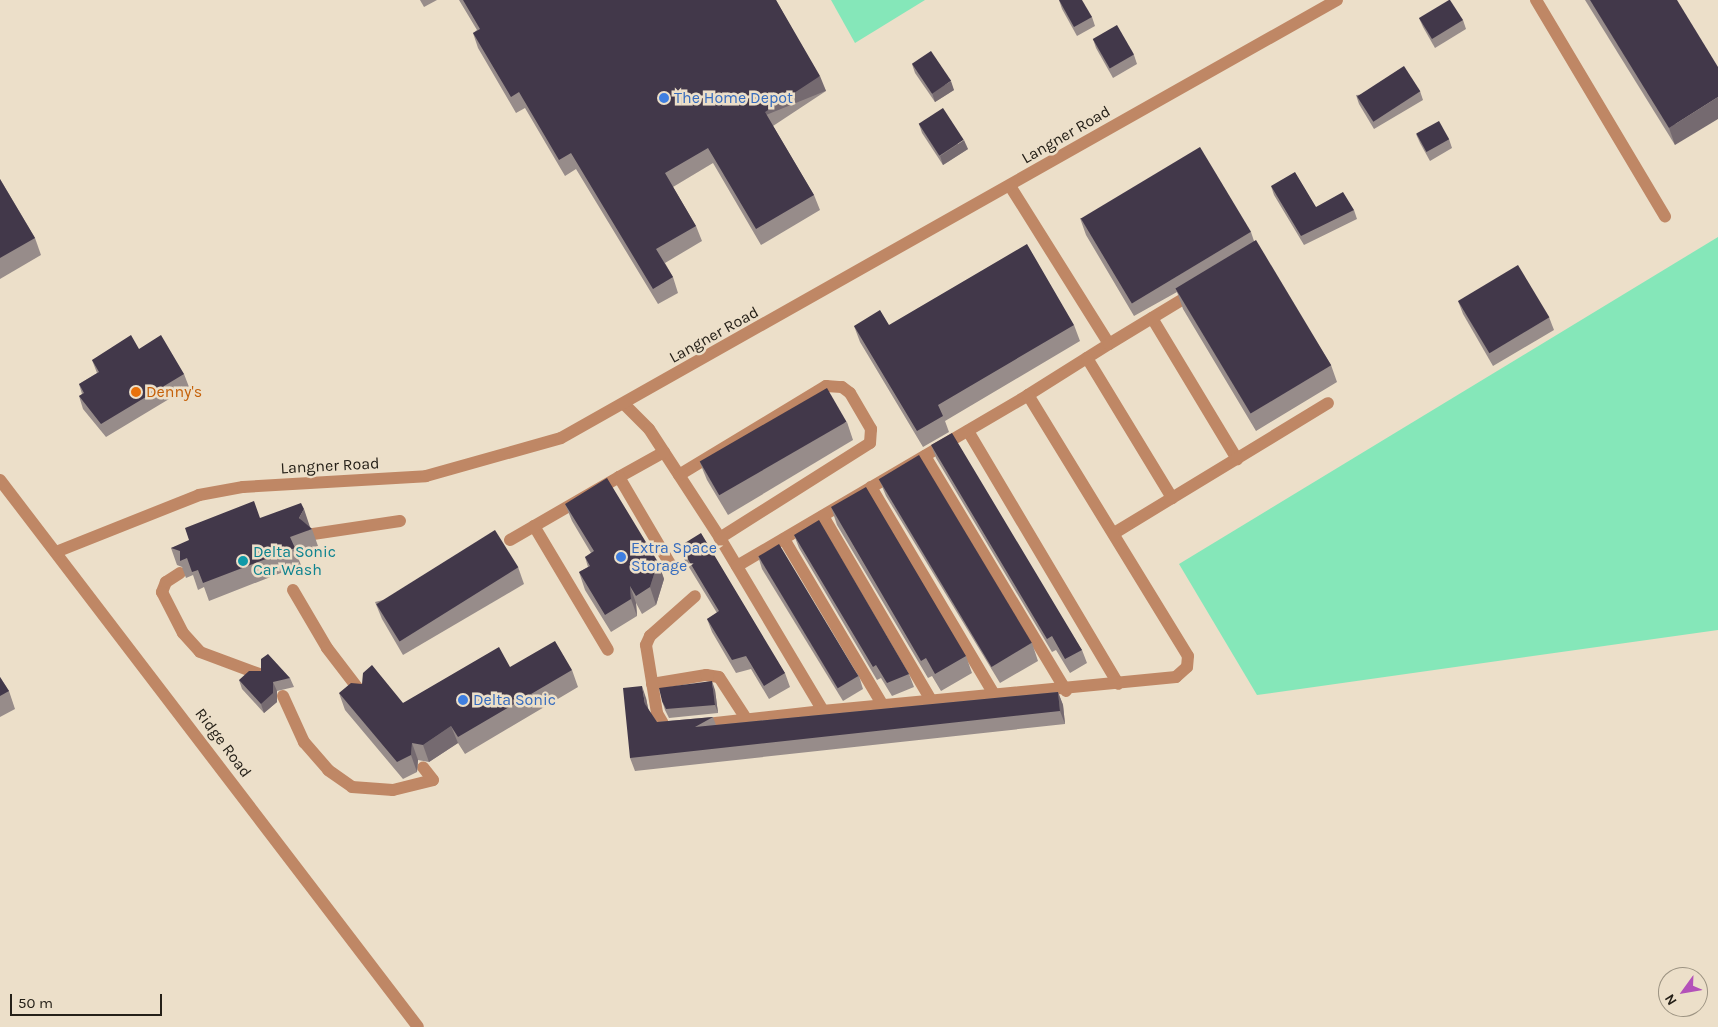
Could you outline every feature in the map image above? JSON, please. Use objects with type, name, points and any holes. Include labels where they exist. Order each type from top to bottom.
[{"type":"street","name":"Langner Road","points":[[56,552],[199,496],[243,487],[426,476],[476,465],[560,438],[624,404],[1337,0]]},
{"type":"street","points":[[1536,0],[1665,216]]},
{"type":"street","points":[[1010,186],[1109,344]]},
{"type":"street","points":[[738,566],[1028,395],[1211,282]]},
{"type":"street","points":[[1152,318],[1237,459]]},
{"type":"street","points":[[1086,358],[1172,498]]},
{"type":"street","points":[[679,475],[826,386],[842,387],[850,393],[871,429],[870,444],[720,538]]},
{"type":"street","points":[[695,596],[650,636],[646,645],[657,713],[665,727],[1066,690],[1176,677],[1187,667],[1188,656],[1116,532],[1028,395]]},
{"type":"street","points":[[1116,532],[1328,403]]},
{"type":"street","points":[[624,404],[664,452],[720,538],[823,711]]},
{"type":"street","points":[[968,431],[1118,684]]},
{"type":"street","points":[[510,540],[664,452]]},
{"type":"street","points":[[925,456],[1066,690]]},
{"type":"street","points":[[618,477],[670,564]]},
{"type":"street","name":"Ridge Road","points":[[0,480],[417,1025]]},
{"type":"street","points":[[871,487],[995,696]]},
{"type":"street","points":[[823,516],[932,702]]},
{"type":"street","points":[[313,534],[400,521]]},
{"type":"street","points":[[534,526],[608,650]]},
{"type":"street","points":[[784,539],[883,706]]},
{"type":"street","points":[[180,573],[166,582],[162,592],[183,633],[200,652],[258,674]]},
{"type":"street","points":[[293,590],[327,648],[363,695]]},
{"type":"street","points":[[652,684],[706,675],[719,677],[747,720]]},
{"type":"street","points":[[283,696],[304,742],[328,770],[352,787],[393,790],[433,780],[423,767]]},
{"type":"green space","points":[[831,0],[925,0],[855,43]]},
{"type":"green space","points":[[1718,237],[1718,630],[1257,695],[1179,564]]},
{"type":"building","name":"The Home Depot","points":[[463,0],[776,0],[820,76],[765,112],[814,195],[756,229],[708,148],[665,173],[696,226],[656,249],[673,277],[653,289],[571,153],[559,160],[519,92],[511,97],[473,33],[480,29]]},
{"type":"building","points":[[1059,0],[1082,0],[1092,17],[1074,27]]},
{"type":"building","points":[[1449,0],[1463,20],[1432,39],[1419,18]]},
{"type":"building","points":[[1590,0],[1677,0],[1718,67],[1718,97],[1669,128]]},
{"type":"building","points":[[1117,25],[1134,54],[1110,68],[1093,39]]},
{"type":"building","points":[[931,51],[951,81],[932,94],[912,64]]},
{"type":"building","points":[[1404,66],[1420,91],[1373,122],[1357,96]]},
{"type":"building","points":[[943,108],[964,140],[939,156],[919,124]]},
{"type":"building","points":[[1439,121],[1449,139],[1426,152],[1416,134]]},
{"type":"building","points":[[1200,147],[1251,232],[1132,303],[1081,219]]},
{"type":"building","points":[[1295,172],[1316,207],[1343,192],[1354,210],[1301,236],[1271,186]]},
{"type":"building","points":[[0,179],[35,238],[0,258]]},
{"type":"building","points":[[1256,240],[1331,365],[1251,414],[1175,288]]},
{"type":"building","points":[[1027,244],[1074,325],[938,405],[943,416],[917,431],[854,326],[880,310],[889,325]]},
{"type":"building","points":[[1518,265],[1549,317],[1489,353],[1458,301]]},
{"type":"building","name":"Denny's","points":[[131,335],[139,349],[161,335],[184,374],[101,424],[79,396],[84,393],[79,384],[99,372],[92,360]]},
{"type":"building","points":[[827,388],[846,422],[719,495],[700,462]]},
{"type":"building","points":[[952,433],[1082,650],[1065,659],[1052,636],[1047,639],[931,445]]},
{"type":"building","points":[[919,455],[1032,643],[992,667],[879,479]]},
{"type":"building","points":[[607,478],[658,562],[650,587],[636,596],[630,586],[631,599],[605,615],[579,572],[590,566],[585,557],[594,551],[565,504]]},
{"type":"building","points":[[866,487],[966,656],[935,674],[926,658],[921,661],[831,507]]},
{"type":"building","points":[[254,501],[260,518],[301,503],[304,509],[299,518],[312,529],[290,537],[295,548],[203,583],[198,570],[192,572],[187,558],[180,561],[180,551],[171,548],[189,540],[185,528]]},
{"type":"building","points":[[819,520],[909,674],[887,683],[876,665],[873,667],[794,535]]},
{"type":"building","points":[[495,530],[518,567],[400,642],[376,604]]},
{"type":"building","points":[[701,533],[785,673],[764,686],[746,656],[732,660],[707,619],[719,611],[680,546]]},
{"type":"building","points":[[779,544],[858,676],[838,688],[758,556]]},
{"type":"building","points":[[555,641],[572,670],[458,737],[451,726],[423,745],[412,743],[411,755],[397,762],[339,693],[351,683],[362,684],[363,673],[372,665],[403,703],[499,647],[510,667]]},
{"type":"building","points":[[268,654],[290,678],[273,682],[273,693],[261,704],[239,680],[249,671],[261,671],[261,659]]},
{"type":"building","points":[[0,677],[9,691],[0,696]]},
{"type":"building","points":[[712,681],[715,705],[666,709],[662,701],[659,688]]},
{"type":"building","points":[[642,686],[645,704],[657,722],[713,717],[695,727],[1058,692],[1060,711],[630,758],[623,688]]},
{"type":"place","name":"The Home Depot","points":[[664,98]]},
{"type":"place","name":"Denny's","points":[[136,392]]},
{"type":"place","name":"Extra Space Storage","points":[[621,557]]},
{"type":"place","name":"Delta Sonic Car Wash","points":[[243,561]]},
{"type":"place","name":"Delta Sonic","points":[[463,700]]}]
